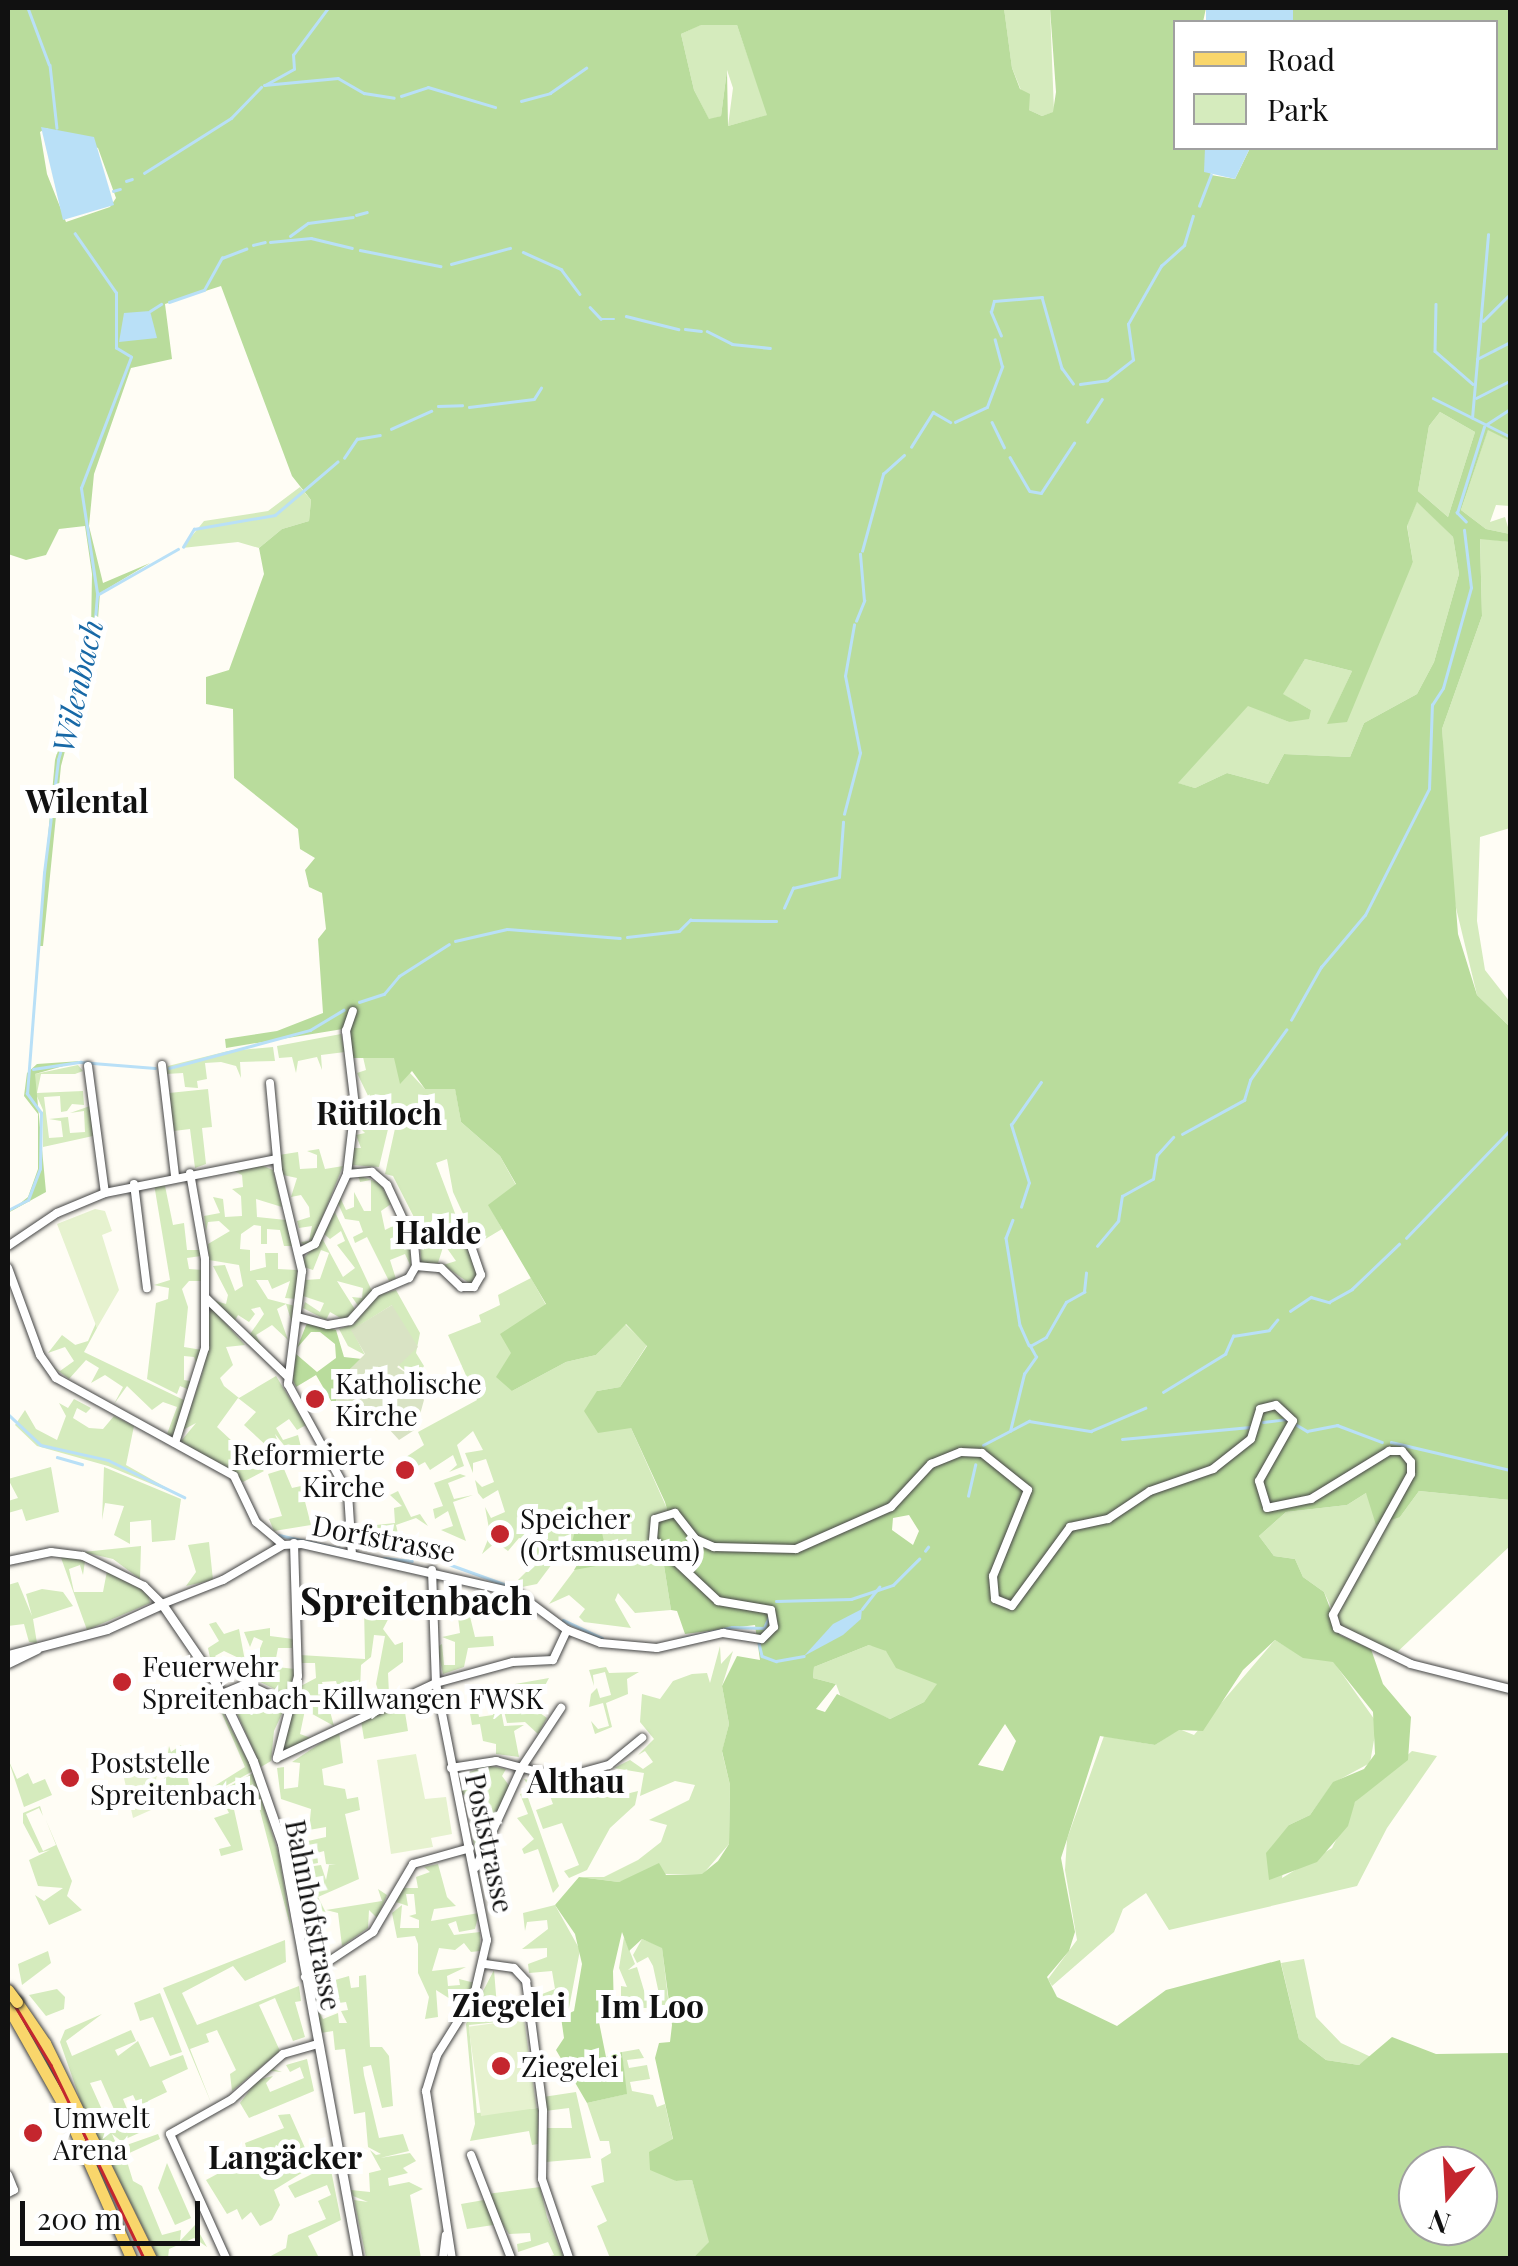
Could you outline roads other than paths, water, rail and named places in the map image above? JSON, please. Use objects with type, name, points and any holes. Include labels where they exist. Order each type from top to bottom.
[{"type":"main road","points":[[8,1989],[12,2005],[64,2106],[132,2258]]},
{"type":"main road","points":[[12,2005],[45,2042],[151,2258]]},
{"type":"street","points":[[300,1252],[315,1244],[348,1174],[355,1106],[346,1031],[353,1011]]},
{"type":"street","points":[[162,1065],[175,1175]]},
{"type":"street","points":[[88,1066],[105,1193]]},
{"type":"street","points":[[270,1082],[276,1159],[300,1252],[298,1317],[288,1376]]},
{"type":"street","points":[[8,1257],[8,1246],[57,1213],[105,1193],[175,1175],[276,1159]]},
{"type":"street","points":[[298,1317],[328,1325],[350,1322],[376,1292],[408,1278],[416,1266],[414,1242],[387,1185],[372,1172],[348,1174]]},
{"type":"street","points":[[175,1444],[202,1372],[206,1298],[190,1173]]},
{"type":"street","points":[[134,1184],[147,1288]]},
{"type":"street","points":[[416,1266],[441,1268],[461,1287],[474,1288],[481,1275],[469,1241]]},
{"type":"street","points":[[8,1268],[40,1355],[56,1378],[234,1476],[258,1525],[283,1545]]},
{"type":"street","points":[[206,1298],[238,1335],[288,1376],[348,1492],[352,1556]]},
{"type":"street","name":"Dorfstrasse","points":[[162,1604],[223,1580],[283,1545],[294,1544],[432,1570],[526,1596],[567,1630],[648,1648],[712,1635],[762,1639],[773,1630],[774,1616],[763,1604],[727,1605],[696,1583],[650,1536],[651,1524],[664,1514],[678,1515],[706,1544],[796,1549],[892,1508],[931,1464],[978,1452],[1028,1488],[1026,1509],[1003,1541],[994,1570],[995,1599],[1012,1606],[1070,1527],[1108,1518],[1150,1491],[1210,1471],[1251,1439],[1260,1409],[1276,1405],[1293,1420],[1258,1481],[1266,1508],[1311,1499],[1388,1451],[1402,1452],[1411,1462],[1411,1474],[1332,1615],[1337,1628],[1411,1664],[1510,1689]]},
{"type":"street","points":[[294,1544],[298,1676],[275,1747],[280,1759],[436,1682],[513,1662],[553,1660],[567,1630]]},
{"type":"street","points":[[8,1562],[50,1552],[78,1555],[144,1586],[162,1604],[145,1614],[8,1659]]},
{"type":"street","name":"Poststrasse","points":[[432,1570],[436,1682],[451,1768],[476,1867],[485,1964]]},
{"type":"street","name":"Bahnhofstrasse","points":[[162,1604],[222,1694],[274,1817],[358,2258]]},
{"type":"street","points":[[145,1614],[174,1620]]},
{"type":"street","points":[[222,1694],[246,1684],[290,1705]]},
{"type":"street","points":[[476,1867],[522,1767],[561,1708]]},
{"type":"street","points":[[451,1768],[496,1760],[550,1778],[586,1773],[609,1766],[642,1738]]},
{"type":"street","points":[[305,1977],[373,1932],[413,1864],[470,1848]]},
{"type":"street","points":[[449,2258],[426,2091],[485,1964],[514,1968],[526,1982],[543,2111],[542,2179],[569,2258]]},
{"type":"street","points":[[226,2258],[170,2134],[232,2099],[274,2060],[315,2045]]},
{"type":"street","points":[[471,2155],[512,2258]]},
{"type":"street","points":[[8,2175],[14,2190],[8,2193]]},
{"type":"water","points":[[1206,8],[1293,8],[1293,20],[1206,20]]},
{"type":"water","points":[[41,127],[94,137],[114,205],[63,220]]},
{"type":"water","points":[[1205,150],[1249,150],[1235,179],[1204,172]]},
{"type":"water","points":[[150,311],[157,338],[119,342],[124,313]]},
{"type":"water","points":[[862,1609],[861,1619],[843,1635],[804,1656],[833,1624]]},
{"type":"waterway","points":[[28,8],[49,64]]},
{"type":"waterway","points":[[265,85],[294,69],[293,55],[328,8]]},
{"type":"waterway","points":[[50,65],[57,128]]},
{"type":"waterway","points":[[521,101],[550,93],[586,68]]},
{"type":"waterway","points":[[264,85],[338,78],[364,93],[394,98]]},
{"type":"waterway","points":[[144,173],[231,118],[261,87]]},
{"type":"waterway","points":[[401,96],[428,87],[495,107]]},
{"type":"waterway","points":[[1199,206],[1211,175]]},
{"type":"waterway","points":[[126,181],[132,179]]},
{"type":"waterway","points":[[113,191],[120,189]]},
{"type":"waterway","points":[[356,215],[367,212]]},
{"type":"waterway","points":[[1080,384],[1107,380],[1133,360],[1128,324],[1161,266],[1184,245],[1193,216]]},
{"type":"waterway","points":[[290,236],[308,223],[353,217]]},
{"type":"waterway","name":"Wilenbach","points":[[8,1210],[28,1200],[40,1169],[41,1113],[27,1094],[44,873],[58,760],[94,630],[97,593],[81,488],[131,357],[116,348],[116,293],[75,234]]},
{"type":"waterway","points":[[1472,418],[1488,235]]},
{"type":"waterway","points":[[270,242],[311,238],[352,248]]},
{"type":"waterway","points":[[253,245],[265,242]]},
{"type":"waterway","points":[[451,264],[510,248]]},
{"type":"waterway","points":[[169,302],[204,290],[222,258],[246,249]]},
{"type":"waterway","points":[[360,250],[440,266]]},
{"type":"waterway","points":[[523,252],[561,269],[580,294]]},
{"type":"waterway","points":[[1483,321],[1510,294]]},
{"type":"waterway","points":[[1001,336],[991,312],[994,301],[1042,297],[1062,368],[1073,383]]},
{"type":"waterway","points":[[150,311],[161,304]]},
{"type":"waterway","points":[[1436,304],[1435,351],[1473,384]]},
{"type":"waterway","points":[[590,307],[601,319],[614,319]]},
{"type":"waterway","points":[[626,316],[678,329]]},
{"type":"waterway","points":[[685,329],[701,331]]},
{"type":"waterway","points":[[707,331],[732,344],[770,348]]},
{"type":"waterway","points":[[955,422],[987,407],[1002,367],[995,340]]},
{"type":"waterway","points":[[1477,359],[1510,342]]},
{"type":"waterway","points":[[1476,398],[1510,381]]},
{"type":"waterway","points":[[469,407],[534,399],[541,388]]},
{"type":"waterway","points":[[1433,398],[1509,436]]},
{"type":"waterway","points":[[1087,422],[1102,399]]},
{"type":"waterway","points":[[438,406],[462,405]]},
{"type":"waterway","points":[[1487,424],[1510,409]]},
{"type":"waterway","points":[[391,429],[431,411]]},
{"type":"waterway","points":[[911,447],[933,412],[950,422]]},
{"type":"waterway","points":[[992,422],[1004,447]]},
{"type":"waterway","points":[[1466,522],[1457,513],[1484,427]]},
{"type":"waterway","points":[[344,458],[357,439],[380,435]]},
{"type":"waterway","points":[[1010,457],[1030,491],[1041,493],[1074,443]]},
{"type":"waterway","points":[[862,551],[883,474],[904,455]]},
{"type":"waterway","points":[[183,547],[194,529],[275,515],[337,462]]},
{"type":"waterway","points":[[1291,1020],[1321,967],[1365,915],[1429,789],[1432,705],[1443,688],[1471,588],[1464,530]]},
{"type":"waterway","points":[[97,595],[178,549]]},
{"type":"waterway","points":[[856,621],[864,601],[860,554]]},
{"type":"waterway","points":[[844,814],[860,753],[845,676],[854,625]]},
{"type":"waterway","points":[[784,908],[793,888],[839,877],[843,822]]},
{"type":"waterway","points":[[627,937],[679,931],[690,920],[776,921]]},
{"type":"waterway","points":[[455,941],[507,929],[620,938]]},
{"type":"waterway","points":[[359,1002],[384,994],[399,976],[449,944]]},
{"type":"waterway","points":[[169,1068],[310,1030],[343,1010]]},
{"type":"waterway","points":[[1182,1134],[1244,1100],[1250,1080],[1286,1030]]},
{"type":"waterway","points":[[33,1069],[80,1062],[155,1068]]},
{"type":"waterway","points":[[1021,1207],[1029,1183],[1011,1125],[1041,1082]]},
{"type":"waterway","points":[[1406,1238],[1510,1130]]},
{"type":"waterway","points":[[1097,1246],[1118,1221],[1122,1196],[1153,1179],[1157,1155],[1173,1137]]},
{"type":"waterway","points":[[1013,1220],[1006,1238],[1020,1325],[1029,1345]]},
{"type":"waterway","points":[[1290,1311],[1311,1297],[1329,1302],[1352,1289],[1399,1244]]},
{"type":"waterway","points":[[1010,1431],[1024,1374],[1036,1357],[1030,1346],[1046,1337],[1066,1302],[1084,1292],[1086,1273]]},
{"type":"waterway","points":[[1163,1392],[1225,1354],[1233,1336],[1269,1330],[1277,1320]]},
{"type":"waterway","points":[[983,1445],[1029,1421],[1091,1431],[1145,1408]]},
{"type":"waterway","points":[[8,1414],[41,1445],[108,1460],[184,1497]]},
{"type":"waterway","points":[[1263,1422],[1286,1419]]},
{"type":"waterway","points":[[1297,1425],[1307,1431],[1337,1425],[1382,1442]]},
{"type":"waterway","points":[[1122,1439],[1252,1427]]},
{"type":"waterway","points":[[1391,1442],[1510,1470]]},
{"type":"waterway","points":[[57,1457],[82,1464]]},
{"type":"waterway","points":[[968,1496],[975,1465]]},
{"type":"waterway","points":[[279,1535],[341,1549]]},
{"type":"waterway","points":[[925,1551],[928,1547]]},
{"type":"waterway","points":[[384,1558],[412,1561]]},
{"type":"waterway","points":[[776,1601],[851,1599],[893,1585],[919,1559]]},
{"type":"waterway","points":[[443,1562],[526,1592]]},
{"type":"waterway","points":[[862,1609],[879,1587]]},
{"type":"waterway","points":[[681,1639],[732,1627],[764,1628],[769,1617]]},
{"type":"waterway","points":[[563,1620],[602,1638]]},
{"type":"waterway","points":[[759,1643],[762,1656],[776,1661],[804,1656]]},
{"type":"tram line","points":[[8,1994],[51,2065],[144,2258]]},
{"type":"place","name":"Katholische Kirche","points":[[315,1399]]},
{"type":"place","name":"Reformierte Kirche","points":[[405,1470]]},
{"type":"place","name":"Speicher (Ortsmuseum)","points":[[500,1534]]},
{"type":"place","name":"Feuerwehr Spreitenbach-Killwangen FWSK","points":[[122,1682]]},
{"type":"place","name":"Poststelle Spreitenbach","points":[[70,1778]]},
{"type":"place","name":"Ziegelei","points":[[501,2066]]},
{"type":"place","name":"Umwelt Arena","points":[[33,2133]]},
{"type":"district","name":"Wilental","points":[[87,800]]},
{"type":"district","name":"Rütiloch","points":[[379,1112]]},
{"type":"district","name":"Halde","points":[[438,1231]]},
{"type":"district","name":"Spreitenbach","points":[[416,1600]]},
{"type":"district","name":"Althau","points":[[576,1780]]},
{"type":"district","name":"Ziegelei","points":[[509,2004]]},
{"type":"district","name":"Im Loo","points":[[652,2005]]},
{"type":"district","name":"Langäcker","points":[[285,2156]]}]
